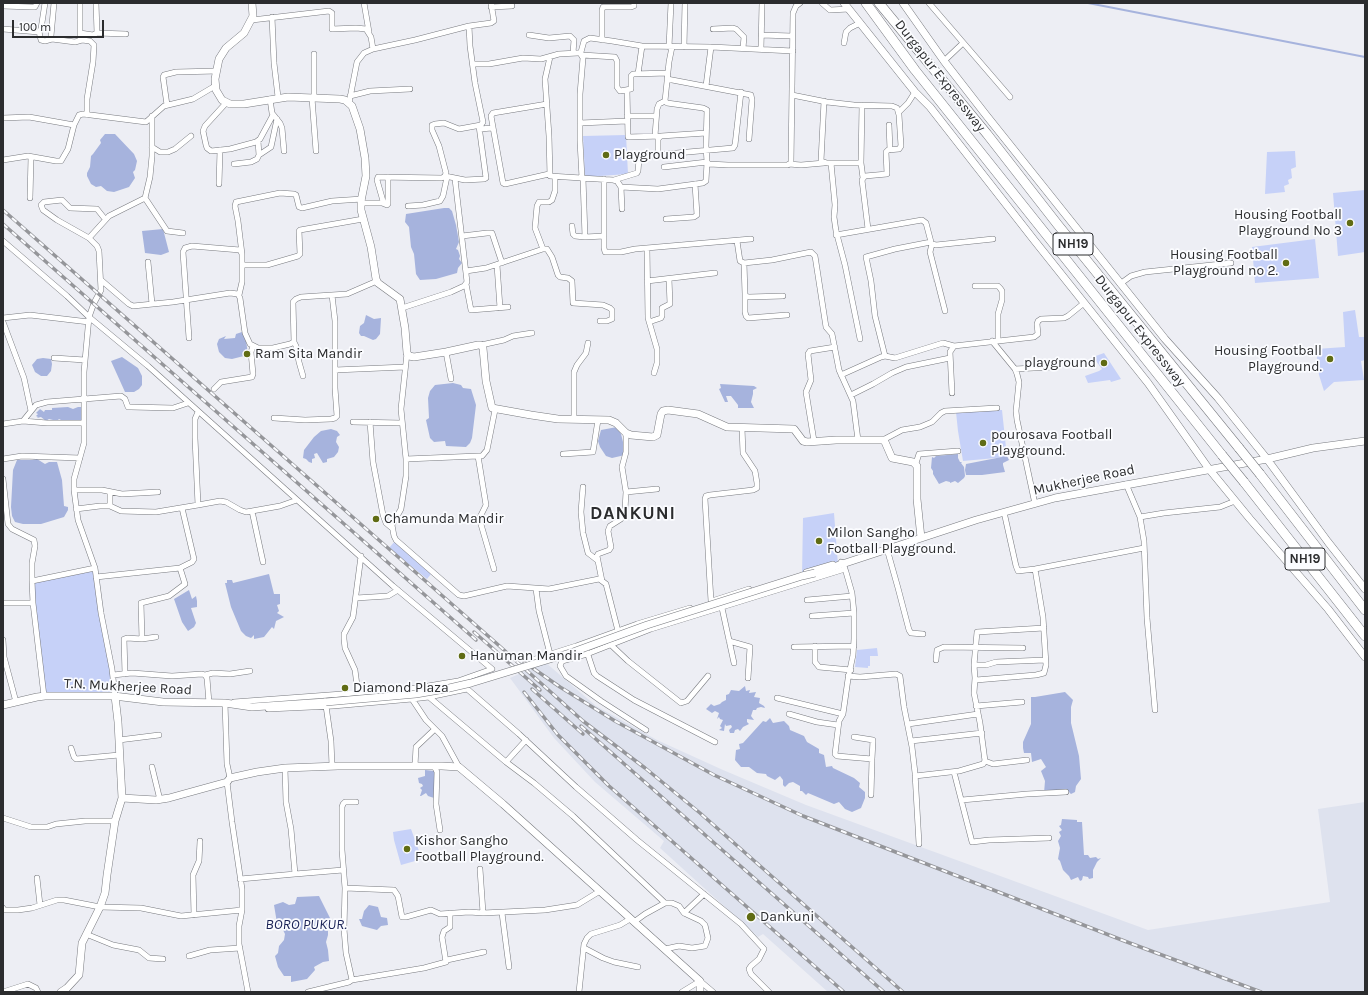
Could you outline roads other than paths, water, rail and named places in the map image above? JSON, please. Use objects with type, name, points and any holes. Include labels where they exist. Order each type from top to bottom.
[{"type":"highway","name":"Durgapur Expressway","points":[[866,3],[915,70],[1365,636]]},
{"type":"highway","name":"Durgapur Expressway","points":[[880,3],[1260,474],[1365,610]]},
{"type":"street","points":[[3,6],[34,7],[37,3]]},
{"type":"street","points":[[45,3],[41,29],[39,32],[41,40],[45,41],[52,39],[75,42],[82,40],[90,41],[94,45],[87,99],[87,115]]},
{"type":"street","points":[[52,39],[54,3]]},
{"type":"street","points":[[80,3],[80,38],[82,40]]},
{"type":"street","points":[[96,3],[97,34]]},
{"type":"street","points":[[252,3],[254,12],[252,20],[244,33],[222,52],[219,59],[215,86],[218,95],[226,103],[244,104],[288,97],[349,99],[370,91],[410,89]]},
{"type":"street","points":[[364,3],[373,50]]},
{"type":"street","points":[[602,40],[602,6],[632,7],[634,6],[634,3]]},
{"type":"street","points":[[658,155],[656,116],[658,106],[665,101],[670,47],[671,3]]},
{"type":"street","points":[[684,47],[685,3]]},
{"type":"street","points":[[761,49],[762,3]]},
{"type":"street","points":[[822,3],[830,10],[847,6],[915,92],[930,107],[1148,383],[1209,469],[1328,609],[1365,657]]},
{"type":"street","points":[[903,3],[944,61],[1120,284],[1165,339],[1218,398],[1266,458],[1328,542],[1365,588]]},
{"type":"street","points":[[929,3],[1010,97]]},
{"type":"street","points":[[789,164],[791,162],[793,13],[796,4]]},
{"type":"street","points":[[392,528],[403,503],[406,476],[406,459],[401,409],[407,353],[402,308],[398,297],[377,281],[371,248],[363,219],[361,201],[366,176],[365,158],[360,129],[349,99],[357,62],[361,56],[373,50],[469,26],[493,23],[494,19],[491,5],[512,6]]},
{"type":"street","points":[[252,20],[329,11],[332,13],[332,29],[363,28],[368,30],[369,33]]},
{"type":"street","points":[[272,17],[273,53],[278,98]]},
{"type":"street","points":[[844,44],[846,32],[850,28],[860,23]]},
{"type":"street","points":[[382,203],[383,201],[378,177],[446,177],[465,180],[486,178],[480,128],[482,122],[469,26]]},
{"type":"street","points":[[3,28],[39,32]]},
{"type":"street","points":[[713,30],[736,29],[744,36],[742,48]]},
{"type":"street","points":[[80,33],[93,35],[126,34]]},
{"type":"street","points":[[529,35],[549,38],[570,36],[573,38],[574,43],[573,53]]},
{"type":"street","points":[[761,35],[792,36]]},
{"type":"street","points":[[585,237],[580,94],[583,58],[581,54],[585,39],[590,38],[642,46],[742,48],[792,51]]},
{"type":"street","points":[[944,61],[963,43]]},
{"type":"street","points":[[638,74],[642,46]]},
{"type":"street","points":[[706,86],[711,47]]},
{"type":"street","points":[[473,64],[489,64],[523,58],[544,59],[559,54],[573,53],[615,57],[617,61],[618,90],[620,91],[631,89],[631,76],[633,74],[668,72]]},
{"type":"street","points":[[314,54],[313,98],[316,151]]},
{"type":"street","points":[[549,174],[550,147],[545,80],[550,57]]},
{"type":"street","points":[[167,105],[164,75],[176,72],[217,71]]},
{"type":"street","points":[[667,79],[751,95],[749,139]]},
{"type":"street","points":[[3,160],[17,157],[31,157],[61,161],[68,149],[74,125],[79,115],[146,122],[159,109],[167,105],[193,99],[215,86]]},
{"type":"street","points":[[627,90],[627,135],[629,138],[706,133]]},
{"type":"street","points":[[547,104],[492,114],[492,128],[503,183],[505,184],[549,174],[550,176],[555,177],[614,180],[637,173],[638,161],[640,157],[731,149],[734,147],[741,92]]},
{"type":"street","points":[[899,112],[908,103],[915,92]]},
{"type":"street","points":[[792,95],[824,101],[862,105],[893,106],[897,108],[899,112],[901,146],[899,149],[886,151],[887,174],[867,176],[863,178]]},
{"type":"street","points":[[270,99],[271,111],[282,128],[284,151]]},
{"type":"street","points":[[620,187],[658,189],[704,183],[706,181],[706,133],[708,112],[706,109],[668,103],[665,101]]},
{"type":"street","points":[[824,101],[821,159],[824,163]]},
{"type":"street","points":[[226,103],[205,126],[203,131],[207,148],[211,150],[220,150],[258,141],[275,117]]},
{"type":"street","points":[[862,105],[861,163],[868,229]]},
{"type":"street","points":[[152,116],[150,177],[145,198],[167,231],[183,233]]},
{"type":"street","points":[[580,123],[656,116]]},
{"type":"street","points":[[3,118],[28,117],[74,125]]},
{"type":"street","points":[[234,164],[255,160],[259,155],[271,148],[275,117]]},
{"type":"street","points":[[408,206],[423,205],[440,201],[442,196],[446,177],[439,146],[432,130],[432,125],[444,124],[459,129],[492,128]]},
{"type":"street","points":[[889,125],[890,150]]},
{"type":"street","points":[[152,147],[160,152],[168,152],[191,136]]},
{"type":"street","points":[[258,141],[259,155]]},
{"type":"street","points":[[219,184],[220,150]]},
{"type":"street","points":[[30,198],[31,157]]},
{"type":"street","points":[[664,167],[707,162],[709,164],[782,165],[861,163]]},
{"type":"street","points":[[831,163],[836,235],[845,265],[860,339]]},
{"type":"street","points":[[294,342],[273,348],[258,348],[250,344],[244,331],[239,295],[242,287],[242,254],[235,206],[236,202],[272,194],[290,193],[295,194],[299,207],[302,208],[345,199],[382,203],[386,205],[388,204],[388,177]]},
{"type":"street","points":[[543,249],[535,228],[537,206],[539,202],[549,202],[552,200],[554,194],[555,177]]},
{"type":"street","points":[[455,179],[467,279],[466,284],[471,310],[508,307]]},
{"type":"street","points":[[604,179],[605,252],[621,252],[633,249],[751,239]]},
{"type":"street","points":[[614,180],[620,187],[622,210]]},
{"type":"street","points":[[666,219],[694,217],[697,215],[695,184]]},
{"type":"street","points":[[89,238],[106,219],[145,198]]},
{"type":"street","points":[[65,991],[79,975],[82,942],[100,907],[105,893],[106,875],[115,821],[122,798],[118,722],[113,676],[95,568],[80,529],[74,490],[74,479],[84,443],[85,360],[89,319],[101,290],[99,251],[97,246],[89,238],[57,220],[40,207],[42,203],[50,200],[62,200],[70,208],[97,209],[106,219]]},
{"type":"street","points":[[242,265],[267,265],[298,256],[300,254],[299,230],[363,219]]},
{"type":"street","points":[[836,235],[922,220],[926,223],[931,243],[930,252],[945,311]]},
{"type":"street","points":[[572,226],[573,235],[585,237],[604,236]]},
{"type":"street","points":[[462,236],[488,233],[492,234],[499,264],[500,308]]},
{"type":"street","points":[[885,356],[875,316],[871,281],[866,257],[895,249],[931,243],[936,245],[993,239]]},
{"type":"street","points":[[3,241],[67,296],[89,319],[148,366],[398,590],[492,669],[458,680],[410,689],[248,701],[226,704]]},
{"type":"street","points":[[736,241],[740,261],[744,263],[813,253],[815,256],[826,327],[832,334],[841,374],[854,405],[858,440]]},
{"type":"street","points":[[189,338],[183,252],[185,248],[192,246],[234,249],[240,250],[242,254]]},
{"type":"street","points":[[647,248],[648,322],[657,349],[657,363],[654,373]]},
{"type":"street","points":[[466,271],[486,268],[547,249],[558,275],[572,281],[573,303],[603,305],[612,310],[612,319],[600,321]]},
{"type":"street","points":[[148,262],[152,304]]},
{"type":"street","points":[[744,263],[746,316],[748,318],[788,315]]},
{"type":"street","points":[[1120,284],[1131,276],[1145,272],[1231,263]]},
{"type":"street","points":[[647,281],[714,273]]},
{"type":"street","points":[[648,322],[661,318],[662,308],[670,304],[669,279]]},
{"type":"street","points":[[101,280],[131,305],[187,300],[235,293],[239,295]]},
{"type":"street","points":[[303,376],[294,342],[294,300],[301,297],[347,294],[377,281]]},
{"type":"street","points":[[402,308],[451,292],[466,284]]},
{"type":"street","points":[[975,286],[998,286],[1002,292],[1002,300],[998,314],[998,340]]},
{"type":"street","points":[[745,294],[749,297],[783,296]]},
{"type":"street","points":[[274,418],[305,420],[335,418],[337,416],[335,321],[332,295]]},
{"type":"street","points":[[841,374],[885,356],[895,358],[943,343],[954,346],[998,340],[1034,338],[1038,334],[1038,321],[1041,319],[1064,318],[1084,303]]},
{"type":"street","points":[[3,318],[30,315],[89,319]]},
{"type":"street","points":[[3,322],[24,378],[31,411]]},
{"type":"street","points":[[407,353],[409,356],[414,357],[446,352],[532,333]]},
{"type":"street","points":[[992,341],[1015,370],[1019,382],[1016,410],[1017,420],[1035,504]]},
{"type":"street","points":[[574,419],[574,372],[577,365],[586,353],[588,342]]},
{"type":"street","points":[[481,345],[491,406],[495,410],[574,419],[614,421],[626,433],[631,435],[655,436],[658,434],[661,414],[663,411],[668,410],[692,412],[727,427],[791,429],[796,431],[803,441],[883,440],[902,430],[932,422],[940,413],[945,411],[997,408]]},
{"type":"street","points":[[214,389],[221,382],[252,377],[251,352],[253,346]]},
{"type":"street","points":[[952,393],[950,350],[954,346]]},
{"type":"street","points":[[814,442],[806,392],[811,380],[808,354],[810,351],[835,347]]},
{"type":"street","points":[[446,352],[451,379]]},
{"type":"street","points":[[54,358],[85,360]]},
{"type":"street","points":[[851,395],[906,367],[950,358]]},
{"type":"street","points":[[335,370],[405,367]]},
{"type":"street","points":[[1015,370],[1052,367]]},
{"type":"street","points":[[23,421],[39,403],[123,397],[128,407],[173,408],[188,403]]},
{"type":"street","points":[[406,459],[482,456],[487,450],[495,410]]},
{"type":"street","points":[[198,412],[195,419],[198,505]]},
{"type":"street","points":[[562,454],[593,452],[598,420]]},
{"type":"street","points":[[3,424],[23,421],[47,423],[84,423]]},
{"type":"street","points":[[353,422],[402,423]]},
{"type":"street","points":[[370,422],[374,462],[383,515],[386,522],[392,528],[396,540],[458,595],[469,596],[507,586],[536,589],[554,588],[599,579],[606,584],[618,631]]},
{"type":"street","points":[[711,601],[706,496],[753,490],[757,488],[755,470],[742,453],[742,428]]},
{"type":"street","points":[[602,581],[597,560],[598,554],[609,550],[611,547],[608,531],[610,526],[621,519],[626,510],[626,492],[622,467],[626,452],[626,433]]},
{"type":"street","points":[[883,440],[892,458],[916,463]]},
{"type":"street","name":"Mukherjee Road","points":[[252,707],[416,694],[446,689],[471,683],[573,652],[647,624],[802,576],[844,566],[887,549],[976,520],[1055,498],[1313,448],[1365,440]]},
{"type":"street","points":[[921,538],[917,508],[917,456],[922,453],[958,451]]},
{"type":"street","points":[[3,459],[22,456],[80,458]]},
{"type":"street","points":[[478,456],[486,505],[481,513],[480,521],[494,569]]},
{"type":"street","points":[[3,479],[5,524],[34,540],[35,546],[32,563],[33,603],[44,696]]},
{"type":"street","points":[[1126,484],[1140,518],[1144,548],[1147,618],[1155,710]]},
{"type":"street","points":[[583,487],[581,512],[583,533],[588,553],[597,560]]},
{"type":"street","points":[[626,492],[657,489]]},
{"type":"street","points":[[74,490],[102,490],[122,494],[158,492]]},
{"type":"street","points":[[110,492],[110,506]]},
{"type":"street","points":[[76,509],[110,506],[121,511],[156,512],[220,501],[226,502],[246,512],[272,508],[297,500]]},
{"type":"street","points":[[1140,518],[1169,512],[1220,507],[1235,501]]},
{"type":"street","points":[[96,577],[180,568],[192,562],[194,559],[182,508]]},
{"type":"street","points":[[252,511],[263,562]]},
{"type":"street","points":[[1004,512],[1018,571],[1034,570],[1144,548]]},
{"type":"street","points":[[887,549],[909,630],[911,633],[923,634]]},
{"type":"street","points":[[358,693],[355,670],[345,648],[344,634],[353,616],[360,556]]},
{"type":"street","points":[[529,661],[711,601],[837,562],[844,566],[849,580],[854,613],[854,646],[851,670],[848,676],[844,714],[838,725],[836,756],[872,759]]},
{"type":"street","points":[[646,730],[583,689],[563,673],[560,666],[562,661],[587,654],[651,629],[722,608],[844,566]]},
{"type":"street","points":[[32,581],[95,568]]},
{"type":"street","points":[[142,639],[141,603],[169,596],[185,584],[180,568]]},
{"type":"street","points":[[975,678],[979,680],[1040,675],[1044,673],[1044,628],[1042,608],[1034,570]]},
{"type":"street","points":[[536,589],[539,611],[550,654]]},
{"type":"street","points":[[356,598],[388,596],[398,590]]},
{"type":"street","points":[[807,600],[852,596]]},
{"type":"street","points":[[3,603],[33,603]]},
{"type":"street","points":[[722,608],[734,663]]},
{"type":"street","points":[[812,616],[854,613]]},
{"type":"street","points":[[985,761],[982,733],[974,693],[976,634],[979,631],[1044,628]]},
{"type":"street","points":[[125,674],[124,639],[156,637]]},
{"type":"street","points":[[3,640],[4,657],[16,702]]},
{"type":"street","points":[[729,641],[750,647],[748,678]]},
{"type":"street","points":[[584,644],[594,673],[597,676],[634,700],[716,742]]},
{"type":"street","points":[[610,644],[628,661],[681,703],[687,701],[708,676]]},
{"type":"street","points":[[815,646],[815,662],[819,667],[851,670]]},
{"type":"street","points":[[794,647],[854,646]]},
{"type":"street","points":[[936,660],[937,650],[940,648],[1023,648]]},
{"type":"street","points":[[974,665],[986,665],[996,662],[1045,660]]},
{"type":"street","points":[[113,676],[137,673],[172,676],[205,675],[213,673],[230,674],[250,671]]},
{"type":"street","points":[[205,675],[207,678],[209,703]]},
{"type":"street","points":[[848,676],[900,676],[915,776],[919,844]]},
{"type":"street","points":[[458,680],[637,840],[741,924],[764,949],[760,959],[749,969],[769,992]]},
{"type":"street","points":[[226,704],[232,708],[259,709],[326,706],[429,697],[467,688]]},
{"type":"street","name":"T.N. Mukherjee Road","points":[[3,705],[44,696],[115,696],[164,702],[209,703],[252,707]]},
{"type":"street","points":[[429,697],[573,816],[665,903]]},
{"type":"street","points":[[777,698],[844,714]]},
{"type":"street","points":[[412,699],[426,720],[442,736],[459,767],[503,804],[713,992]]},
{"type":"street","points":[[976,706],[1022,702]]},
{"type":"street","points":[[226,704],[227,764],[242,889],[240,948],[248,992]]},
{"type":"street","points":[[326,706],[331,741],[332,766]]},
{"type":"street","points":[[789,714],[817,722],[838,725]]},
{"type":"street","points":[[908,724],[978,714]]},
{"type":"street","points":[[415,766],[416,747],[435,729]]},
{"type":"street","points":[[911,742],[982,733]]},
{"type":"street","points":[[119,740],[159,735]]},
{"type":"street","points":[[854,738],[873,740],[871,795]]},
{"type":"street","points":[[506,762],[526,740]]},
{"type":"street","points":[[71,748],[76,759],[119,755]]},
{"type":"street","points":[[985,761],[993,764],[1027,760]]},
{"type":"street","points":[[915,776],[954,772],[983,764],[985,761]]},
{"type":"street","points":[[122,798],[160,800],[178,797],[201,788],[257,772],[284,768],[332,766],[459,767]]},
{"type":"street","points":[[434,766],[437,772],[436,804],[440,830]]},
{"type":"street","points":[[152,767],[160,800]]},
{"type":"street","points":[[284,768],[286,802],[291,830],[295,874]]},
{"type":"street","points":[[954,772],[972,842],[1049,838]]},
{"type":"street","points":[[962,800],[1066,792]]},
{"type":"street","points":[[352,980],[346,953],[344,929],[345,888],[343,870],[342,807],[345,802],[356,802]]},
{"type":"street","points":[[3,818],[31,827],[47,827],[56,824],[86,821],[115,821]]},
{"type":"street","points":[[194,915],[193,875],[199,861],[200,841]]},
{"type":"street","points":[[480,869],[483,913]]},
{"type":"street","points":[[240,879],[343,870]]},
{"type":"street","points":[[37,878],[40,905]]},
{"type":"street","points":[[345,888],[394,890],[398,896],[402,917],[406,918],[431,910],[440,914],[470,912],[502,913],[568,907],[577,905],[600,892]]},
{"type":"street","points":[[684,913],[704,894]]},
{"type":"street","points":[[3,908],[4,910],[18,910],[57,900],[64,900],[100,907],[141,908],[182,916],[242,910]]},
{"type":"street","points":[[579,992],[584,948],[587,938],[591,934],[632,920],[665,903],[672,903],[679,906],[684,913],[701,921],[705,926],[708,938],[705,946],[692,948],[679,946],[665,949]]},
{"type":"street","points":[[447,960],[442,937],[444,931],[450,927],[450,913]]},
{"type":"street","points":[[502,913],[509,966]]},
{"type":"street","points":[[86,934],[113,945],[139,950],[149,958],[163,959]]},
{"type":"street","points":[[189,956],[210,950],[240,948]]},
{"type":"street","points":[[584,948],[602,958],[638,967]]},
{"type":"street","points":[[308,992],[352,980],[424,968],[445,962],[447,960],[484,952]]},
{"type":"street","points":[[682,992],[700,981]]},
{"type":"street","points":[[700,981],[700,992]]},
{"type":"street","points":[[3,992],[28,984],[36,988],[38,992]]},
{"type":"water","points":[[105,134],[115,134],[134,154],[137,161],[133,172],[135,178],[129,187],[114,192],[107,191],[101,186],[96,187],[91,184],[87,176],[91,156],[101,143],[100,140]]},
{"type":"water","points":[[449,208],[452,211],[459,242],[456,249],[458,250],[460,256],[459,259],[462,263],[458,268],[457,273],[436,279],[420,280],[416,274],[409,227],[405,222],[406,214]]},
{"type":"water","points":[[163,229],[169,252],[161,255],[145,253],[142,231]]},
{"type":"water","points":[[366,315],[374,319],[381,318],[380,334],[376,339],[373,340],[361,336],[359,333],[360,326],[364,323]]},
{"type":"water","points":[[242,332],[246,340],[248,355],[232,359],[225,358],[219,352],[217,344],[219,339],[226,336],[224,339],[235,338],[236,334]]},
{"type":"water","points":[[122,357],[138,368],[142,376],[142,385],[134,392],[125,392],[111,361]]},
{"type":"water","points":[[37,359],[51,359],[51,371],[47,376],[41,376],[35,372],[32,365]]},
{"type":"water","points":[[453,383],[461,385],[463,388],[471,389],[476,405],[472,438],[466,447],[446,446],[445,441],[434,442],[430,438],[426,420],[429,418],[428,398],[430,391],[435,385]]},
{"type":"water","points":[[720,384],[754,386],[757,388],[753,390],[751,402],[754,408],[738,408],[738,405],[731,396],[726,396],[728,402],[725,402],[719,389],[721,388]]},
{"type":"water","points":[[68,407],[73,409],[81,407],[83,419],[80,421],[63,421],[59,419],[59,422],[56,423],[53,420],[49,419],[46,421],[41,417],[37,418],[38,417],[36,416],[38,414],[36,413],[40,409],[44,412],[45,410],[52,410],[52,408]]},
{"type":"water","points":[[617,427],[621,434],[625,455],[612,458],[606,456],[598,441],[601,430]]},
{"type":"water","points":[[331,429],[337,431],[340,435],[337,437],[336,442],[339,447],[338,452],[334,457],[327,459],[327,462],[323,463],[317,453],[314,454],[315,458],[312,459],[312,463],[303,458],[304,450],[314,437],[321,431]]},
{"type":"water","points":[[958,454],[958,458],[964,467],[964,478],[958,483],[955,481],[950,483],[946,481],[939,484],[931,468],[932,457],[934,458],[936,456]]},
{"type":"water","points":[[1007,456],[1009,460],[1003,463],[1005,472],[982,475],[966,475],[966,464]]},
{"type":"water","points":[[37,459],[45,464],[49,462],[57,462],[62,480],[64,506],[68,507],[68,510],[64,517],[41,524],[23,524],[15,522],[12,516],[11,507],[13,470],[17,460]]},
{"type":"water","points":[[269,574],[274,594],[280,594],[280,604],[277,605],[279,611],[277,613],[284,617],[276,621],[274,629],[272,627],[264,637],[254,639],[254,635],[251,638],[246,636],[241,631],[231,607],[225,583],[227,583],[227,580],[232,580],[233,583]]},
{"type":"water","points":[[189,590],[192,599],[196,596],[197,607],[191,608],[196,623],[194,627],[188,631],[182,622],[174,599]]},
{"type":"water","points":[[745,686],[746,691],[750,690],[749,693],[756,692],[754,697],[760,698],[759,703],[765,708],[761,707],[753,710],[751,716],[754,720],[747,719],[749,724],[743,727],[740,731],[738,729],[735,730],[734,733],[730,733],[729,730],[732,727],[731,725],[726,726],[725,724],[724,731],[719,730],[722,728],[720,726],[723,720],[719,717],[717,719],[719,713],[715,711],[712,713],[706,709],[711,704],[714,706],[726,700],[726,695],[729,694],[731,690],[739,691]]},
{"type":"water","points":[[1065,692],[1073,700],[1071,707],[1071,723],[1079,756],[1081,779],[1076,786],[1075,792],[1071,794],[1068,791],[1044,793],[1045,781],[1041,771],[1046,767],[1041,759],[1032,762],[1031,753],[1024,753],[1023,748],[1023,742],[1031,724],[1031,697]]},
{"type":"water","points":[[770,718],[773,723],[784,721],[789,726],[790,730],[804,736],[807,742],[819,749],[819,753],[824,755],[826,767],[832,766],[860,783],[859,787],[865,792],[865,798],[861,808],[852,812],[845,809],[839,802],[834,804],[808,793],[806,795],[800,791],[800,786],[793,782],[789,783],[785,787],[780,776],[775,780],[766,774],[757,773],[749,767],[741,767],[735,760],[736,750],[740,749],[739,744],[743,743],[763,721],[766,722]]},
{"type":"water","points":[[425,770],[434,771],[436,773],[436,797],[434,798],[428,796],[426,793],[420,796],[422,790],[420,788],[423,786],[419,783],[418,778],[425,776]]},
{"type":"water","points":[[1062,819],[1077,820],[1077,822],[1082,822],[1084,855],[1088,855],[1090,858],[1101,858],[1093,870],[1093,878],[1089,879],[1088,877],[1083,876],[1082,880],[1080,881],[1078,877],[1071,880],[1063,870],[1058,859],[1060,848],[1058,841],[1061,836],[1059,832],[1062,830],[1059,826],[1061,825]]},
{"type":"water","name":"BORO PUKUR.","points":[[319,896],[331,920],[328,925],[326,942],[329,961],[323,962],[314,967],[315,970],[307,979],[291,982],[291,976],[284,976],[278,967],[275,956],[278,953],[279,946],[284,940],[285,934],[281,926],[277,923],[274,905],[283,902],[289,905],[295,904],[297,897]]},
{"type":"water","points":[[369,905],[378,907],[381,917],[387,918],[388,925],[381,926],[377,930],[362,926],[359,919],[362,919],[364,911]]},
{"type":"waterway","points":[[1088,3],[1365,57]]},
{"type":"railway","points":[[3,210],[583,721],[645,768],[700,813],[903,992]]},
{"type":"railway","points":[[3,224],[476,640]]},
{"type":"railway","points":[[474,632],[540,690]]},
{"type":"railway","points":[[524,662],[560,687],[615,721],[714,775],[803,816],[1127,942],[1261,992]]},
{"type":"railway","points":[[532,689],[583,734]]},
{"type":"railway","points":[[524,692],[558,735],[609,786],[844,992]]},
{"type":"railway","points":[[581,726],[884,992]]},
{"type":"place","name":"Playground","points":[[606,155]]},
{"type":"place","name":"Housing Football Playground No 3","points":[[1350,223]]},
{"type":"place","name":"Housing Football Playground no 2.","points":[[1286,263]]},
{"type":"place","name":"Ram Sita Mandir","points":[[247,354]]},
{"type":"place","name":"Housing Football Playground.","points":[[1330,359]]},
{"type":"place","name":"playground","points":[[1104,363]]},
{"type":"place","name":"pourosava Football Playground.","points":[[983,443]]},
{"type":"place","name":"Chamunda Mandir","points":[[376,519]]},
{"type":"place","name":"Milon Sangho Football Playground.","points":[[819,541]]},
{"type":"place","name":"Hanuman Mandir","points":[[462,656]]},
{"type":"place","name":"Diamond Plaza","points":[[345,688]]},
{"type":"place","name":"Kishor Sangho Football Playground.","points":[[407,849]]},
{"type":"place","name":"Dankuni","points":[[751,917]]},
{"type":"district","name":"DANKUNI","points":[[633,514]]}]
